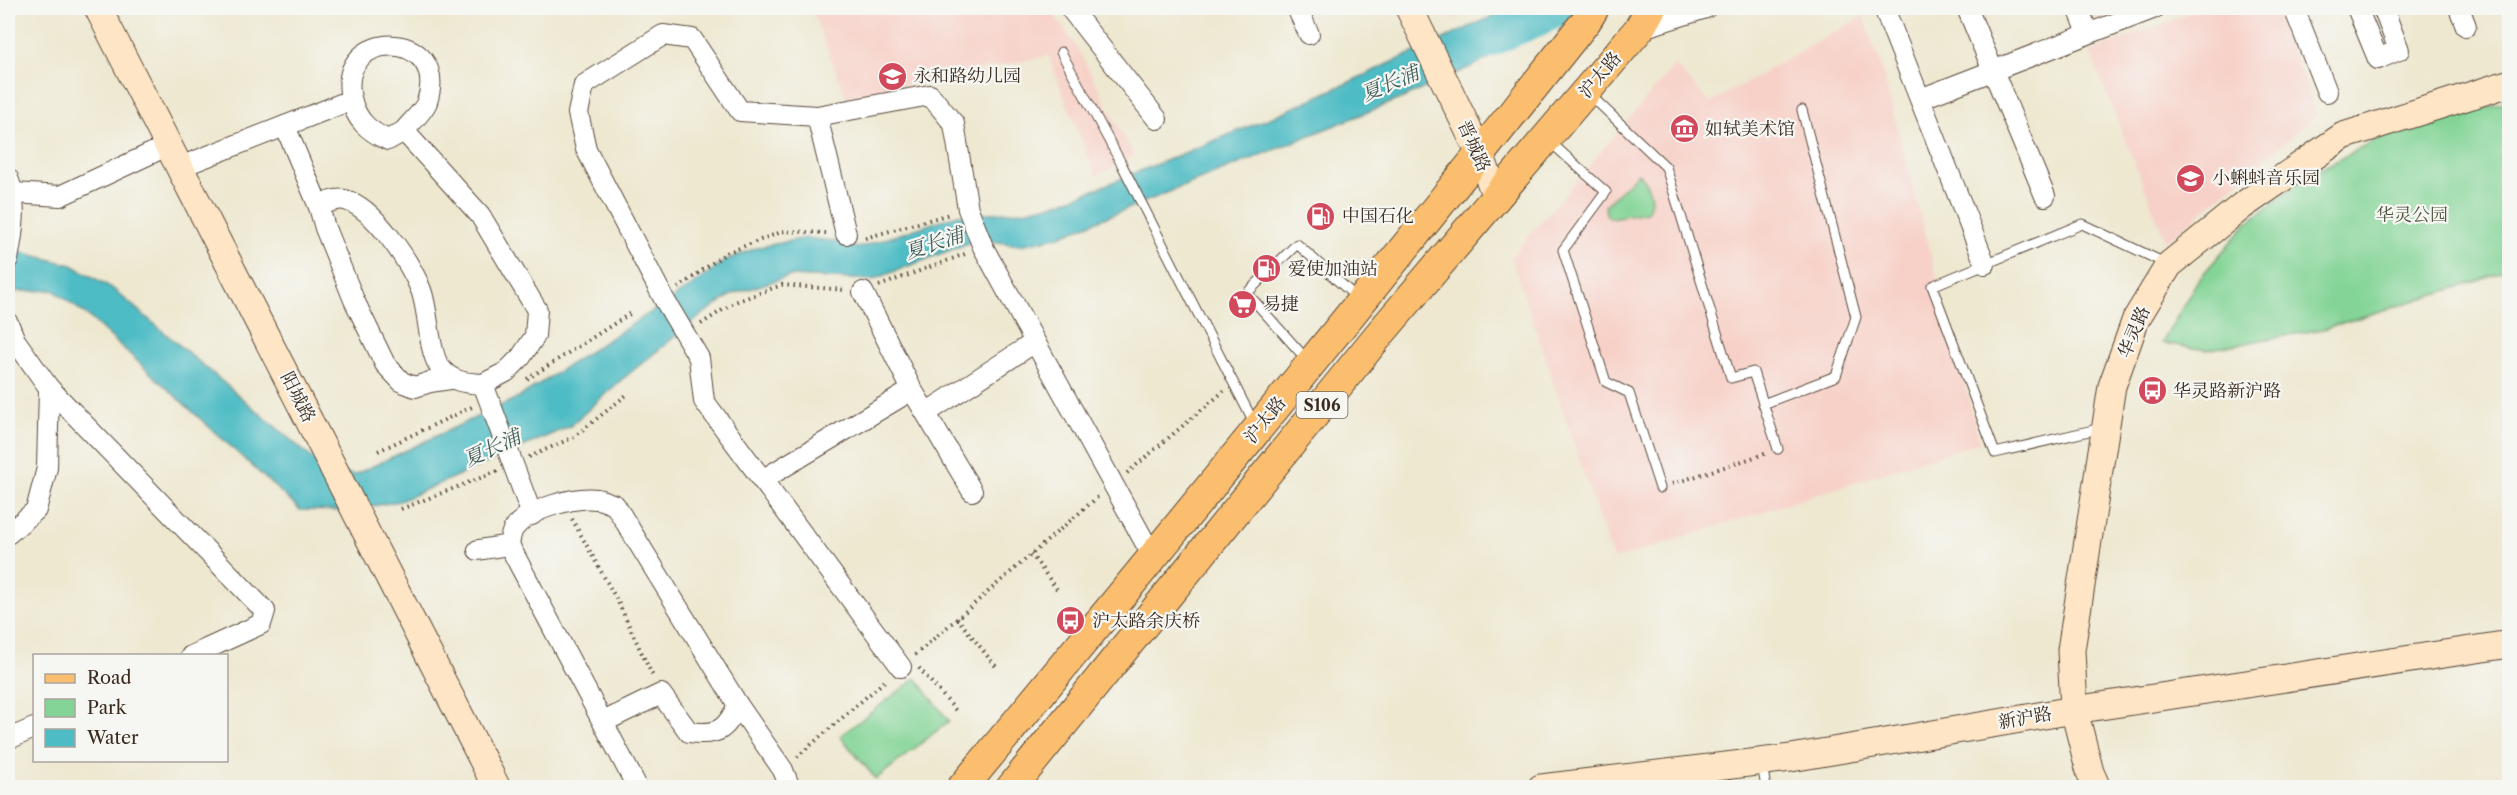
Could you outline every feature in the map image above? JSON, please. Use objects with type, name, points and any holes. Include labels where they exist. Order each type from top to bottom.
[{"type":"main road","name":"沪太路","points":[[962,788],[1311,364],[1590,14]]},
{"type":"main road","name":"沪太路","points":[[1011,788],[1378,336],[1586,92],[1645,18]]},
{"type":"street","name":"阳城路","points":[[98,8],[497,788]]},
{"type":"street","points":[[1070,8],[1157,119]]},
{"type":"street","points":[[1297,8],[1310,33]]},
{"type":"street","name":"晋城路","points":[[1409,8],[1480,154],[1496,197]]},
{"type":"street","points":[[1645,18],[1706,8]]},
{"type":"street","points":[[1884,8],[1985,264]]},
{"type":"street","points":[[1967,8],[2044,196]]},
{"type":"street","points":[[2078,8],[2088,33]]},
{"type":"street","points":[[1920,99],[2155,8]]},
{"type":"street","points":[[2294,8],[2327,92]]},
{"type":"street","points":[[2357,8],[2378,59],[2399,50],[2384,8]]},
{"type":"street","points":[[906,662],[762,480],[704,402],[699,358],[664,299],[586,149],[578,113],[584,85],[663,35],[692,39],[740,111],[817,116],[930,95],[954,124],[968,208],[983,247],[1153,557]]},
{"type":"street","points":[[397,44],[415,51],[426,66],[429,86],[426,104],[404,131],[388,140],[369,131],[353,110],[348,85],[355,63],[368,52],[382,45],[397,44]]},
{"type":"street","name":"华灵路","points":[[2097,788],[2090,772],[2074,710],[2071,650],[2112,386],[2136,319],[2169,265],[2242,206],[2343,136],[2510,83]]},
{"type":"street","points":[[8,259],[12,238],[10,189],[60,196],[174,156],[285,126],[351,100]]},
{"type":"street","points":[[817,116],[846,234]]},
{"type":"street","points":[[285,126],[354,300],[385,364],[402,382],[415,387],[450,379],[467,383],[486,392],[532,515]]},
{"type":"street","points":[[404,131],[480,215],[524,284],[537,310],[536,336],[521,357],[486,392]]},
{"type":"street","points":[[319,207],[331,201],[345,200],[359,207],[384,232],[421,290],[438,364],[450,379]]},
{"type":"street","points":[[863,292],[912,390],[972,491]]},
{"type":"street","points":[[8,322],[15,340],[49,388],[264,611],[261,624],[195,654]]},
{"type":"street","points":[[926,413],[1035,342]]},
{"type":"street","points":[[8,534],[36,510],[39,500],[47,468],[49,388]]},
{"type":"street","points":[[762,480],[912,390]]},
{"type":"street","points":[[635,783],[509,545],[514,528],[532,515],[579,499],[598,499],[615,505],[738,705],[787,779]]},
{"type":"street","points":[[478,550],[509,545]]},
{"type":"street","name":"新沪路","points":[[1541,788],[1761,761],[2074,710],[2510,644]]},
{"type":"street","points":[[603,722],[662,694],[689,732],[707,735],[722,729],[731,720],[738,705]]},
{"type":"street","points":[[8,738],[33,728]]},
{"type":"lane","points":[[1061,51],[1121,163],[1257,430]]},
{"type":"lane","points":[[1586,92],[1666,167],[1731,378],[1753,372],[1778,449]]},
{"type":"lane","points":[[1763,404],[1836,376],[1856,317],[1802,110]]},
{"type":"lane","points":[[1547,138],[1606,192],[1563,250],[1606,382],[1629,393],[1660,488]]},
{"type":"lane","points":[[2106,427],[1995,453],[1932,286],[2082,224],[2169,265]]},
{"type":"lane","points":[[1311,364],[1247,293],[1297,244],[1361,302]]},
{"type":"lane","points":[[1761,761],[1766,788]]},
{"type":"path","points":[[664,299],[726,253],[784,231],[846,234],[859,239],[968,208]]},
{"type":"path","points":[[686,334],[735,302],[782,285],[863,292],[983,247]]},
{"type":"path","points":[[787,779],[906,662],[1233,383]]},
{"type":"path","points":[[1660,488],[1778,449]]},
{"type":"path","points":[[563,503],[618,602],[662,694]]},
{"type":"path","points":[[1031,554],[1059,592]]},
{"type":"path","points":[[957,618],[997,668]]},
{"type":"path","points":[[906,662],[958,712]]},
{"type":"shaded area","name":"永和路幼儿园","points":[[811,8],[1049,8],[1078,49],[1134,156],[1096,176],[1048,56],[846,97]]},
{"type":"shaded area","points":[[1448,8],[1473,8],[1454,19]]},
{"type":"shaded area","name":"小蝌蚪音乐园","points":[[2203,8],[2277,8],[2317,115],[2166,242],[2090,52]]},
{"type":"shaded area","points":[[1863,16],[1880,62],[1980,442],[1613,560],[1511,257],[1675,65],[1710,103]]},
{"type":"green space","name":"华灵公园","points":[[2509,101],[2509,268],[2481,280],[2323,329],[2206,350],[2162,343],[2198,280],[2247,223],[2306,177],[2377,139]]},
{"type":"green space","points":[[1638,173],[1650,191],[1651,201],[1647,212],[1610,218],[1606,214],[1605,206]]},
{"type":"green space","points":[[916,678],[949,721],[876,779],[840,736]]},
{"type":"water","points":[[1511,8],[1525,8],[1488,59],[1405,97],[1057,237],[1020,245],[990,241],[971,242],[872,280],[790,276],[733,294],[703,314],[620,381],[570,426],[400,501],[344,511],[300,510],[88,316],[53,290],[8,292],[8,249],[72,265],[112,288],[325,469],[354,475],[519,397],[687,289],[726,260],[759,247],[806,238],[833,241],[858,248],[957,215],[1023,211],[1055,204],[1275,116]]},
{"type":"waterway","name":"夏长浦","points":[[1466,49],[1561,8]]},
{"type":"place","name":"永和路幼儿园","points":[[892,76]]},
{"type":"place","name":"如轼美术馆","points":[[1684,129]]},
{"type":"place","name":"小蝌蚪音乐园","points":[[2191,178]]},
{"type":"place","name":"中国石化","points":[[1321,216]]},
{"type":"place","name":"爱使加油站","points":[[1267,269]]},
{"type":"place","name":"易捷","points":[[1242,304]]},
{"type":"place","name":"华灵路新沪路","points":[[2152,391]]},
{"type":"place","name":"沪太路余庆桥","points":[[1071,621]]}]
